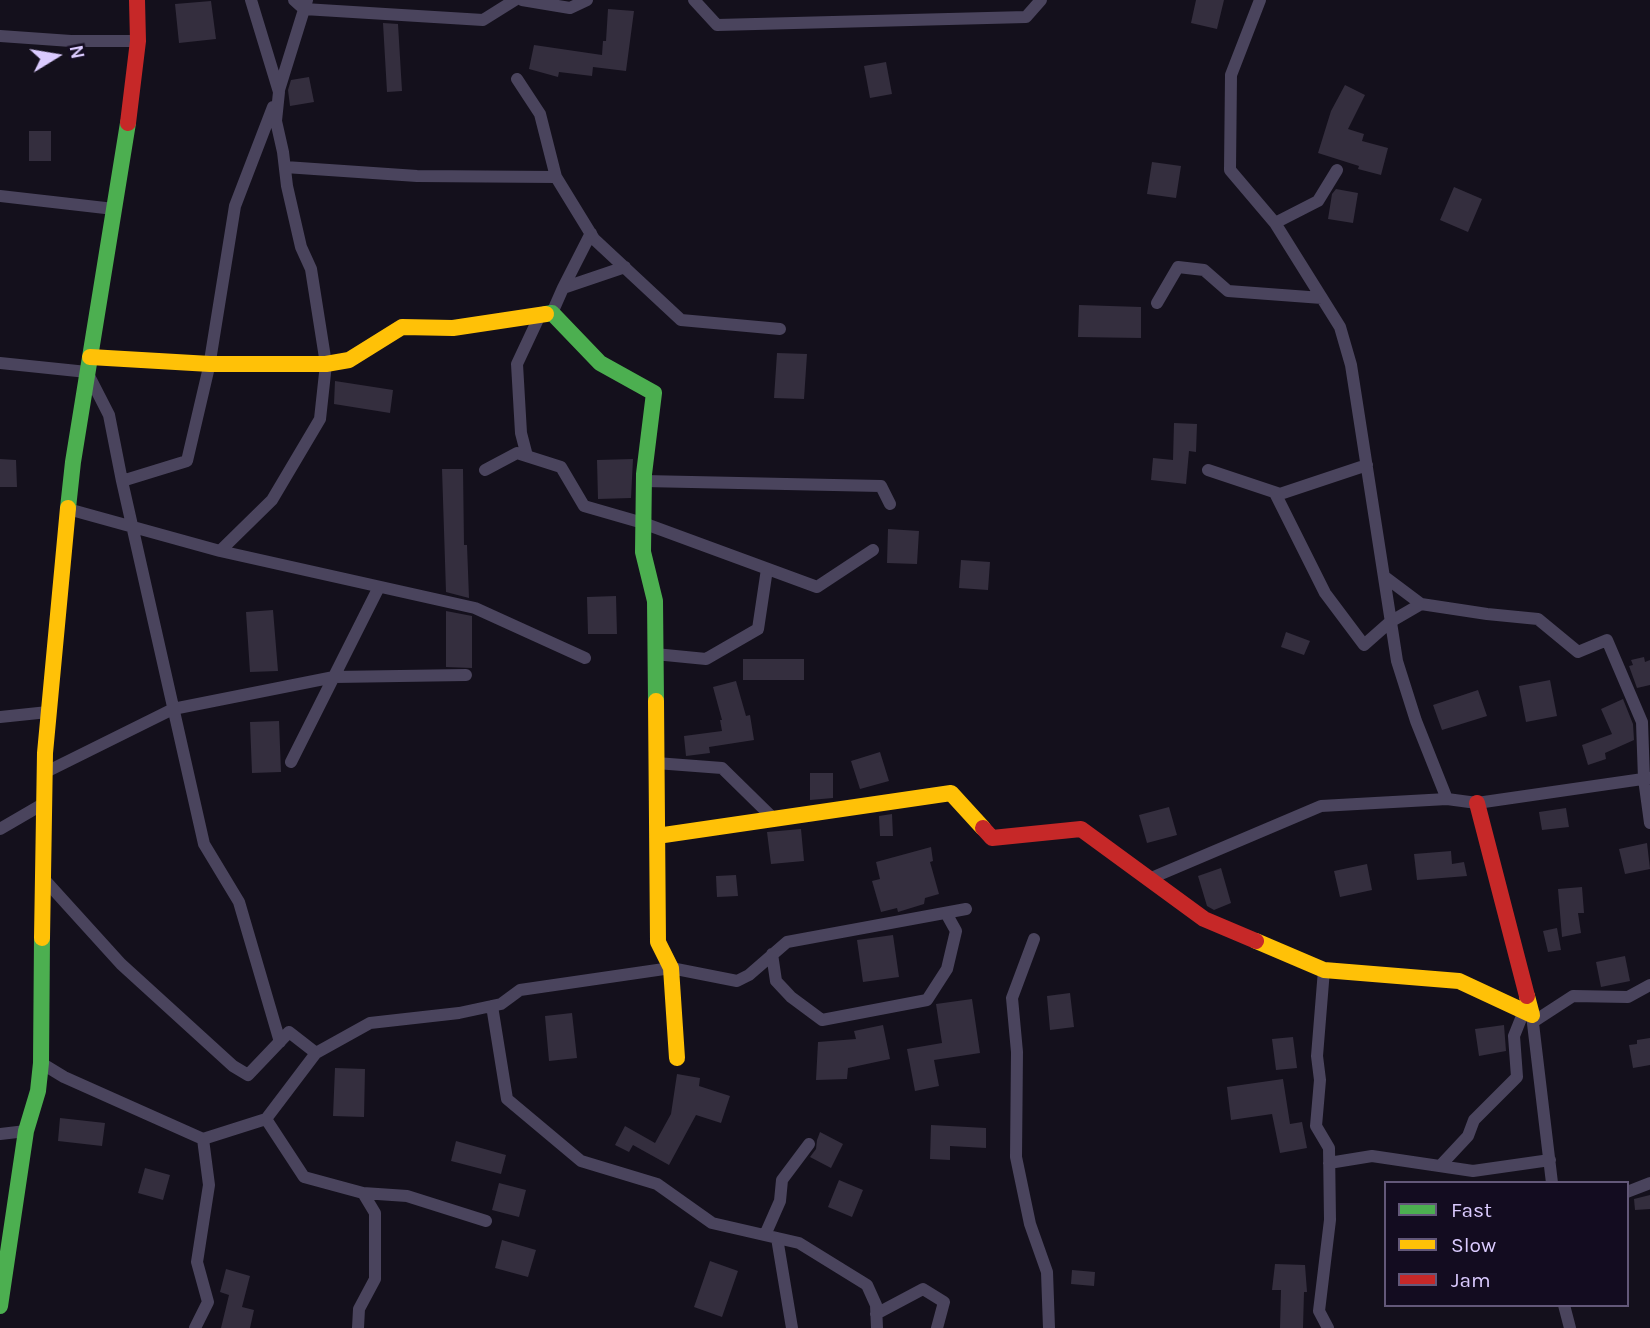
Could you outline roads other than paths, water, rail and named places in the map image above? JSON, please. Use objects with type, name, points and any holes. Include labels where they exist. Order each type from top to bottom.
[{"type":"street","points":[[0,1306],[26,1131],[38,1091],[41,1062],[44,773],[68,509],[138,41],[137,0]]},
{"type":"street","points":[[220,551],[272,500],[320,419],[326,364],[311,269],[296,232],[276,121],[279,92],[251,0]]},
{"type":"street","points":[[122,481],[187,461],[210,364],[235,206],[279,92],[302,3],[483,20],[515,0]]},
{"type":"street","points":[[522,0],[569,8],[587,0]]},
{"type":"street","points":[[694,0],[717,25],[1026,17],[1041,0]]},
{"type":"street","points":[[1259,0],[1231,75],[1230,170],[1275,223],[1340,327],[1351,365],[1397,661],[1416,722],[1447,799]]},
{"type":"street","points":[[0,36],[71,41],[138,41]]},
{"type":"street","points":[[517,79],[540,114],[556,177],[591,233],[625,267],[681,320],[780,329]]},
{"type":"street","points":[[285,167],[417,176],[556,177]]},
{"type":"street","points":[[1275,223],[1318,201],[1337,170]]},
{"type":"street","points":[[0,196],[114,209]]},
{"type":"street","points":[[527,456],[521,433],[517,364],[564,288],[591,233]]},
{"type":"street","points":[[564,288],[625,267]]},
{"type":"street","points":[[1157,303],[1178,267],[1204,270],[1228,291],[1322,298]]},
{"type":"street","points":[[0,363],[326,364],[349,360],[402,327],[453,328],[546,314]]},
{"type":"street","points":[[546,314],[600,363],[654,393],[644,481],[643,552],[655,601],[658,942],[671,968],[677,1058]]},
{"type":"street","points":[[89,365],[109,415],[204,844],[239,902],[280,1042]]},
{"type":"street","points":[[485,470],[517,453],[561,467],[584,506],[643,523],[817,587],[873,550]]},
{"type":"street","points":[[1209,470],[1279,494],[1367,464]]},
{"type":"street","points":[[644,481],[881,486],[890,504]]},
{"type":"street","points":[[1275,493],[1325,593],[1364,645],[1390,622],[1421,604]]},
{"type":"street","points":[[68,509],[220,551],[475,608],[585,658]]},
{"type":"street","points":[[655,654],[706,659],[758,629],[768,569]]},
{"type":"street","points":[[1385,577],[1421,604],[1538,619],[1578,652],[1607,640],[1642,722],[1650,822]]},
{"type":"street","points":[[291,762],[379,587]]},
{"type":"street","points":[[44,773],[173,709],[334,677],[466,675]]},
{"type":"street","points":[[0,717],[48,712]]},
{"type":"street","points":[[656,763],[722,768],[774,819]]},
{"type":"street","points":[[1149,879],[1321,806],[1447,799],[1477,803],[1647,778]]},
{"type":"street","points":[[657,836],[951,793],[992,838],[1081,829],[1205,919],[1324,970],[1459,981],[1530,1016]]},
{"type":"street","points":[[1477,803],[1530,1016],[1553,1181]]},
{"type":"street","points":[[0,829],[43,804]]},
{"type":"street","points":[[43,878],[121,964],[233,1066],[248,1075],[289,1032],[316,1053]]},
{"type":"street","points":[[41,1062],[64,1077],[203,1139],[265,1119],[316,1053],[370,1023],[459,1013],[500,1003],[520,990],[671,968],[737,981],[749,975],[787,942],[966,909]]},
{"type":"street","points":[[772,954],[776,981],[790,997],[822,1020],[927,1000],[947,969],[956,931],[946,913]]},
{"type":"street","points":[[1034,939],[1012,998],[1017,1052],[1016,1157],[1030,1224],[1047,1272],[1049,1328]]},
{"type":"street","points":[[1324,970],[1317,1056],[1320,1080],[1316,1126],[1329,1148],[1330,1220],[1319,1311],[1328,1328]]},
{"type":"street","points":[[1440,1166],[1468,1136],[1474,1120],[1517,1077],[1514,1036],[1530,1016],[1573,996],[1628,997],[1650,985]]},
{"type":"street","points":[[492,1006],[507,1099],[570,1153],[581,1161],[657,1184],[712,1223],[799,1243],[867,1285],[876,1305],[877,1328]]},
{"type":"street","points":[[265,1119],[304,1177],[363,1193],[407,1196],[486,1221]]},
{"type":"street","points":[[0,1134],[26,1131]]},
{"type":"street","points":[[195,1328],[208,1302],[197,1262],[209,1185],[203,1139]]},
{"type":"street","points":[[792,1328],[771,1236],[782,1180],[809,1143]]},
{"type":"street","points":[[1329,1163],[1372,1156],[1473,1171],[1550,1160]]},
{"type":"street","points":[[1629,1191],[1650,1183]]},
{"type":"street","points":[[358,1328],[359,1309],[375,1279],[374,1213],[363,1193]]},
{"type":"street","points":[[876,1314],[923,1289],[944,1302],[937,1328]]},
{"type":"street","points":[[1565,1307],[1570,1328]]}]
